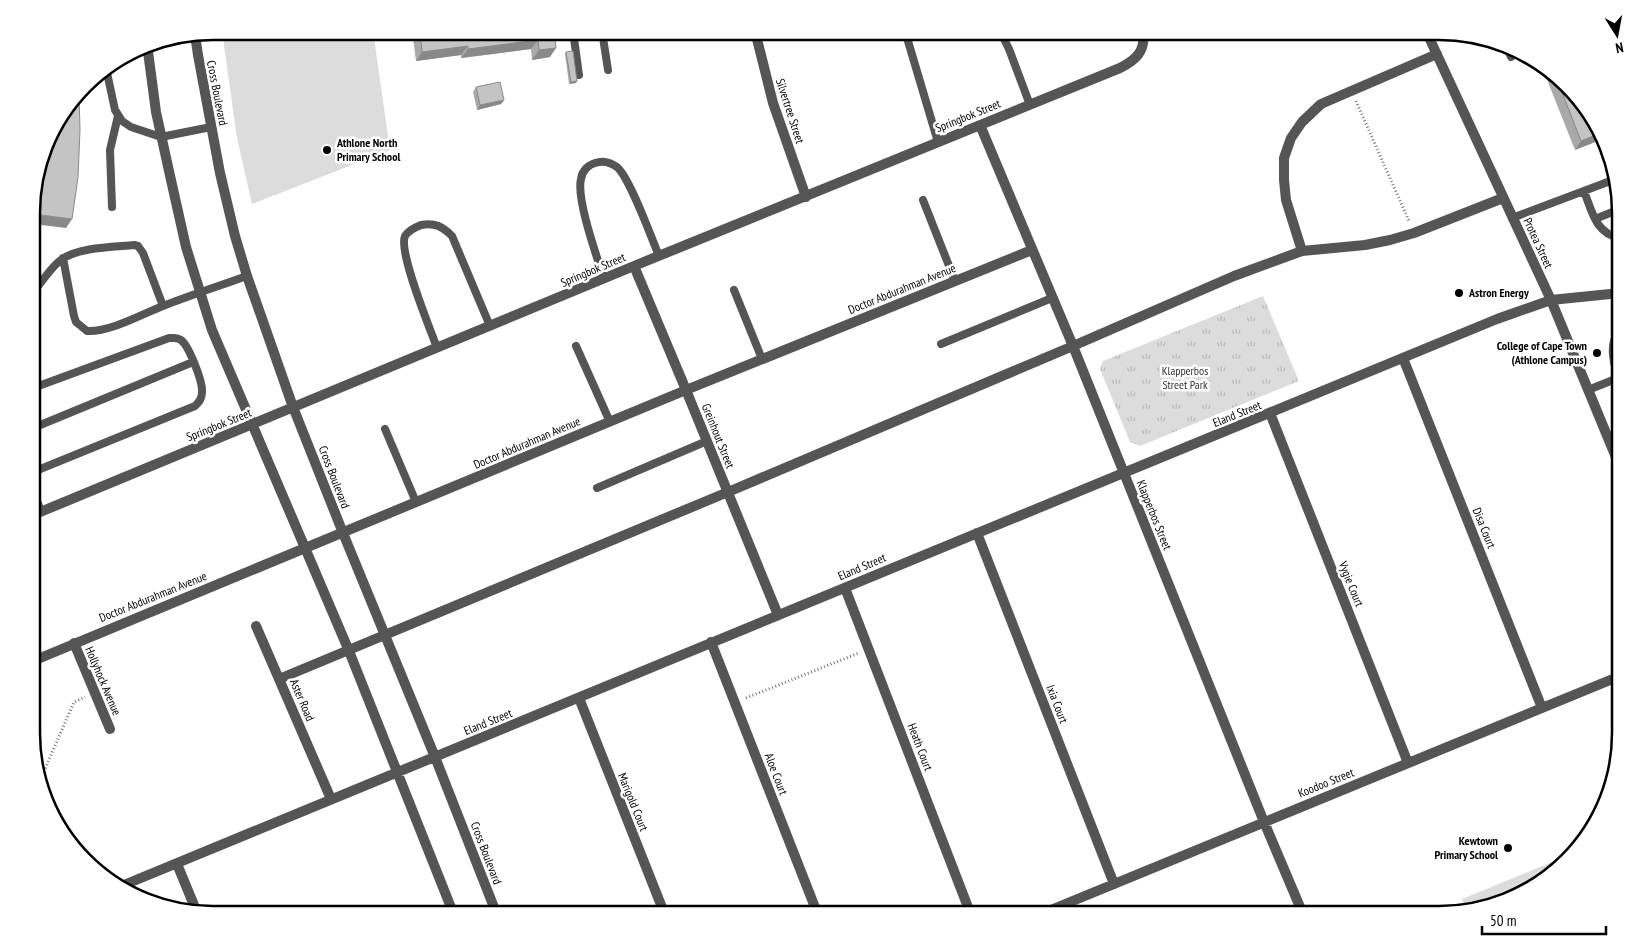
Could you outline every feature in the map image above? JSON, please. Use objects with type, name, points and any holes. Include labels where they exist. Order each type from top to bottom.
[{"type":"street","name":"Silvertree Street","points":[[757,40],[773,104],[806,197]]},
{"type":"street","name":"Springbok Street","points":[[40,512],[1130,63],[1142,50],[1144,40]]},
{"type":"street","name":"Protea Street","points":[[1430,40],[1551,300],[1612,448]]},
{"type":"street","name":"Cross Boulevard","points":[[196,41],[211,127],[235,236],[247,276],[294,407],[343,533],[435,757],[493,906]]},
{"type":"street","points":[[148,53],[161,137],[186,247],[212,330],[348,651],[450,906]]},
{"type":"street","points":[[1302,251],[1286,200],[1284,180],[1284,158],[1291,138],[1302,122],[1320,104],[1437,54]]},
{"type":"street","name":"Klapperbos Street","points":[[980,125],[1073,346],[1300,906]]},
{"type":"street","points":[[385,636],[1073,346],[1234,276],[1302,251],[1365,245],[1390,240],[1414,233],[1503,198]]},
{"type":"street","name":"Doctor Abdurahman Avenue","points":[[40,657],[686,390],[1032,250]]},
{"type":"street","name":"Greinhout Street","points":[[634,266],[778,615]]},
{"type":"street","name":"Eland Street","points":[[128,883],[1497,319],[1551,300],[1612,293]]},
{"type":"street","name":"Disa Court","points":[[1403,358],[1542,708]]},
{"type":"street","name":"Vygie Court","points":[[1270,413],[1408,763]]},
{"type":"street","name":"Ixia Court","points":[[977,533],[1114,884]]},
{"type":"street","name":"Heath Court","points":[[845,588],[968,906]]},
{"type":"street","points":[[256,626],[280,679]]},
{"type":"street","name":"Aster Road","points":[[331,799],[280,679],[385,636]]},
{"type":"street","name":"Aloe Court","points":[[711,642],[814,906]]},
{"type":"street","name":"Hollyhock Avenue","points":[[74,643],[110,729]]},
{"type":"street","name":"Koodoo Street","points":[[1060,906],[1612,679]]},
{"type":"street","name":"Marigold Court","points":[[578,698],[661,906]]},
{"type":"street","points":[[177,864],[194,905]]},
{"type":"lane","points":[[574,40],[579,75]]},
{"type":"lane","points":[[603,40],[608,70]]},
{"type":"lane","points":[[908,40],[938,142]]},
{"type":"lane","points":[[1004,40],[1030,105]]},
{"type":"lane","points":[[107,77],[118,116],[110,150],[112,207]]},
{"type":"lane","points":[[118,116],[131,127],[161,137],[211,127]]},
{"type":"lane","points":[[604,278],[593,246],[580,195],[581,179],[585,169],[592,164],[601,161],[610,163],[618,168],[626,180],[659,256]]},
{"type":"lane","points":[[1512,218],[1609,181]]},
{"type":"lane","points":[[1584,191],[1598,226],[1605,233],[1612,235]]},
{"type":"lane","points":[[923,200],[955,280]]},
{"type":"lane","points":[[1595,219],[1612,212]]},
{"type":"lane","points":[[437,348],[414,284],[404,245],[405,235],[420,225],[432,224],[442,227],[452,236],[490,326]]},
{"type":"lane","points":[[40,284],[59,261],[64,258],[80,252],[138,246],[143,253],[163,306]]},
{"type":"lane","points":[[64,258],[74,316],[76,322],[87,331],[114,325],[247,276]]},
{"type":"lane","points":[[734,290],[762,359]]},
{"type":"lane","points":[[941,344],[1052,298]]},
{"type":"lane","points":[[40,385],[169,338],[177,338],[183,341],[203,391],[201,400],[195,406],[40,469]]},
{"type":"lane","points":[[576,346],[610,422]]},
{"type":"lane","points":[[40,425],[193,362]]},
{"type":"lane","points":[[1588,390],[1612,380]]},
{"type":"lane","points":[[385,429],[416,502]]},
{"type":"lane","points":[[597,488],[707,441]]},
{"type":"path","points":[[1351,90],[1414,233]]},
{"type":"path","points":[[735,702],[868,649]]},
{"type":"path","points":[[44,770],[74,702],[94,693]]},
{"type":"green space","points":[[223,40],[374,40],[390,150],[252,204],[237,138]]},
{"type":"green space","name":"Klapperbos Street Park","points":[[1263,296],[1299,381],[1140,446],[1130,442],[1100,369],[1103,361]]},
{"type":"green space","points":[[1554,861],[1525,883],[1505,893],[1473,903],[1464,904],[1462,899]]},
{"type":"building","points":[[421,40],[538,40],[468,49],[468,46],[422,52]]},
{"type":"building","points":[[538,40],[555,40],[556,48],[539,50]]},
{"type":"building","points":[[573,51],[577,81],[571,82],[566,52]]},
{"type":"building","points":[[500,82],[504,100],[480,105],[476,87]]},
{"type":"building","points":[[1562,92],[1576,108],[1593,136],[1581,141]]},
{"type":"building","points":[[79,104],[78,177],[72,219],[40,215],[41,191],[53,147],[69,117]]},
{"type":"place","name":"Athlone North Primary School","points":[[327,150]]},
{"type":"place","name":"Astron Energy","points":[[1459,293]]},
{"type":"place","name":"College of Cape Town (Athlone Campus)","points":[[1597,353]]},
{"type":"place","name":"Kewtown Primary School","points":[[1508,848]]}]
